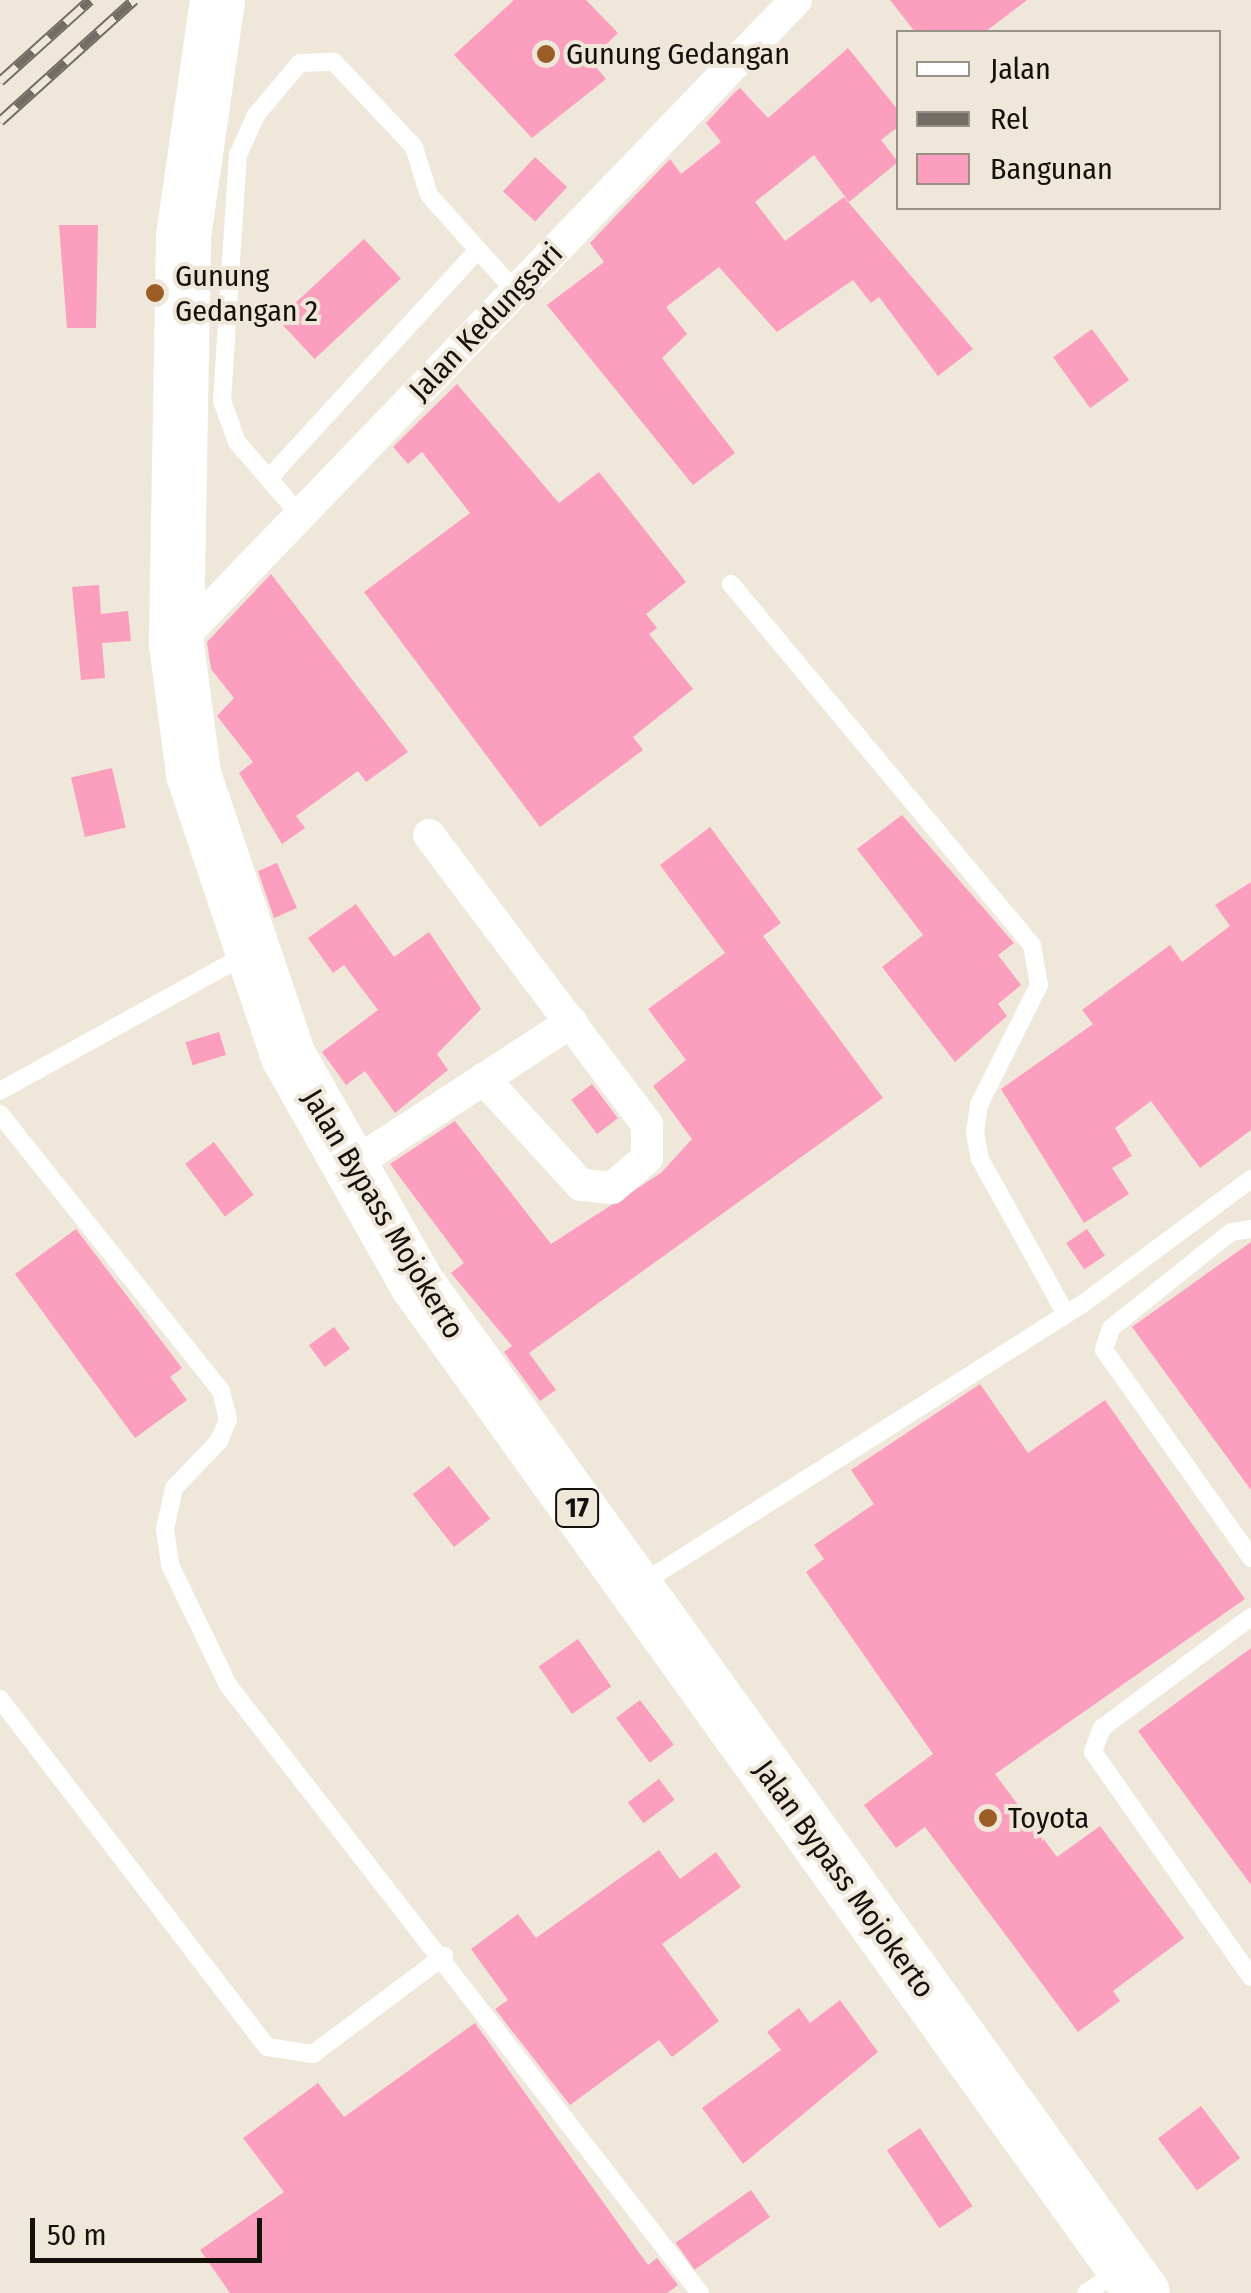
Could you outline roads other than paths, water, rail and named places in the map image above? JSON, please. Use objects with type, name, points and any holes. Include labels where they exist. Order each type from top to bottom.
[{"type":"highway","name":"Jalan Bypass Mojokerto","points":[[217,0],[183,237],[176,644],[193,774],[288,1056],[417,1284],[634,1588],[1117,2285]]},
{"type":"street","name":"Jalan Kedungsari","points":[[176,644],[796,0]]},
{"type":"street","points":[[429,835],[647,1124],[646,1158],[623,1182],[581,1185],[484,1079]]},
{"type":"street","points":[[352,1165],[570,1022]]},
{"type":"lane","points":[[300,515],[237,442],[222,401],[238,155],[256,115],[300,64],[334,62],[414,147],[429,195],[516,291]]},
{"type":"lane","points":[[268,478],[478,250]]},
{"type":"lane","points":[[731,584],[1032,945],[1040,985],[979,1105],[975,1133],[980,1160],[1066,1314]]},
{"type":"lane","points":[[0,1092],[254,951]]},
{"type":"lane","points":[[0,1114],[222,1391],[228,1419],[219,1441],[174,1488],[170,1565],[228,1686],[444,1956],[700,2293]]},
{"type":"lane","points":[[634,1588],[1066,1314],[1251,1179]]},
{"type":"lane","points":[[1251,1228],[1231,1232],[1111,1328],[1104,1350],[1251,1558]]},
{"type":"lane","points":[[1251,1617],[1102,1728],[1093,1752],[1251,1977]]},
{"type":"lane","points":[[0,1699],[267,2047],[313,2054],[444,1956]]},
{"type":"railway","points":[[0,81],[90,0]]},
{"type":"railway","points":[[0,121],[134,0]]},
{"type":"place","name":"Gunung Gedangan","points":[[546,54]]},
{"type":"place","name":"Gunung Gedangan 2","points":[[155,293]]},
{"type":"place","name":"Toyota","points":[[988,1818]]}]
